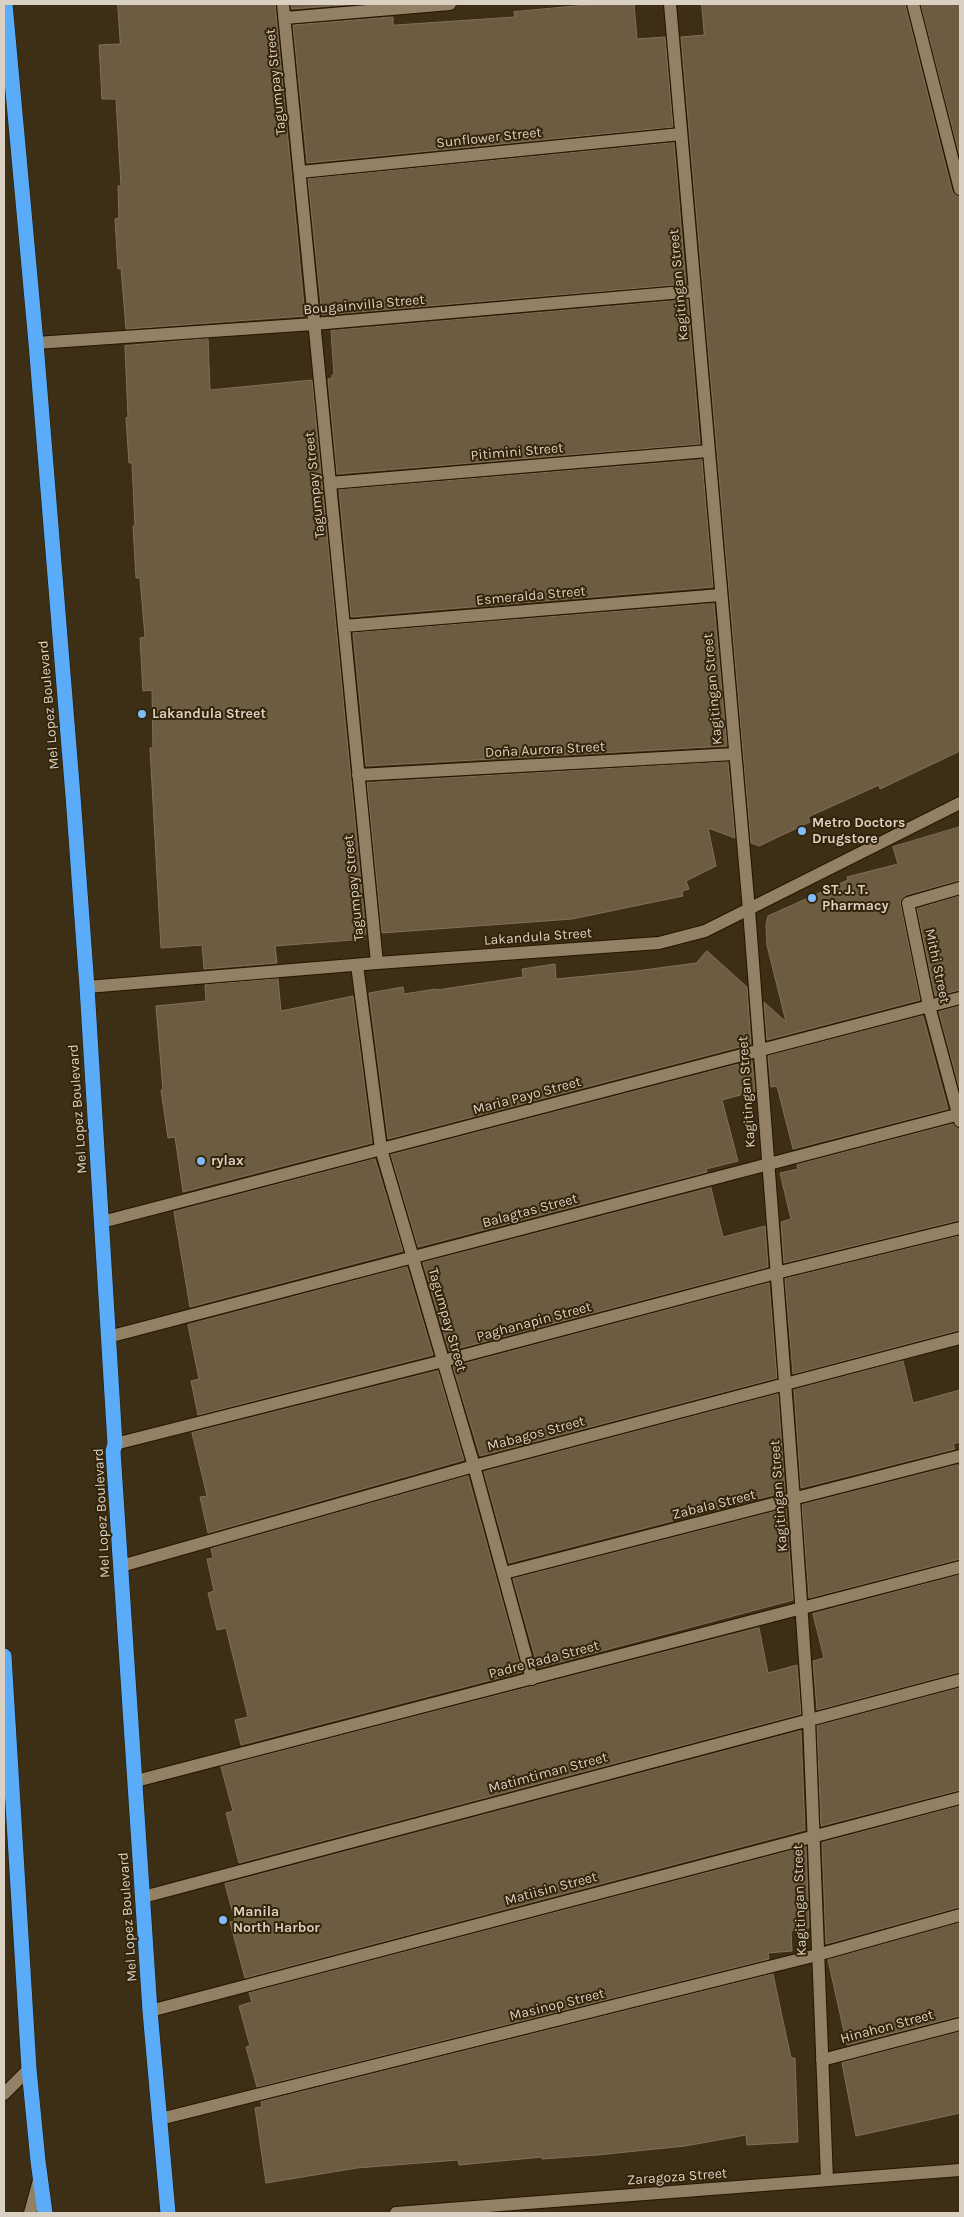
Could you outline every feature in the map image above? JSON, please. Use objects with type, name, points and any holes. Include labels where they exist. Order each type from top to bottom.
[{"type":"highway","name":"Mel Lopez Boulevard","points":[[5,4],[36,343],[87,988],[115,1444],[113,1451],[150,2011],[168,2213]]},
{"type":"highway","points":[[4,1656],[29,2068],[45,2213]]},
{"type":"street","name":"Tagumpay Street","points":[[283,4],[377,963]]},
{"type":"street","points":[[284,18],[450,4]]},
{"type":"street","name":"Kagitingan Street","points":[[670,4],[720,595],[749,910],[758,1050],[802,1607],[809,1719],[827,2180]]},
{"type":"street","points":[[913,4],[960,189]]},
{"type":"street","name":"Sunflower Street","points":[[300,172],[681,134]]},
{"type":"street","name":"Bougainvilla Street","points":[[36,343],[314,324],[694,291]]},
{"type":"street","name":"Pitimini Street","points":[[330,483],[708,451]]},
{"type":"street","name":"Esmeralda Street","points":[[344,626],[720,595]]},
{"type":"street","name":"Doña Aurora Street","points":[[358,776],[734,754]]},
{"type":"street","name":"Lakandula Street","points":[[87,988],[377,963],[659,943],[705,931],[960,803]]},
{"type":"street","name":"Mithi Street","points":[[960,888],[908,903],[929,1006],[960,1116]]},
{"type":"street","name":"Tagumpay Street","points":[[357,965],[381,1149],[474,1466],[532,1678]]},
{"type":"street","name":"Maria Payo Street","points":[[102,1222],[960,998]]},
{"type":"street","name":"Balagtas Street","points":[[108,1337],[767,1164],[960,1116]]},
{"type":"street","name":"Paghanapin Street","points":[[115,1444],[443,1361],[776,1273],[960,1228]]},
{"type":"street","name":"Mabagos Street","points":[[122,1566],[474,1466],[785,1386],[960,1338]]},
{"type":"street","name":"Zabala Street","points":[[504,1573],[960,1456]]},
{"type":"street","name":"Padre Rada Street","points":[[136,1780],[960,1567]]},
{"type":"street","name":"Matimtiman Street","points":[[143,1897],[960,1680]]},
{"type":"street","name":"Matiisin Street","points":[[150,2011],[960,1798]]},
{"type":"street","name":"Masinop Street","points":[[160,2119],[817,1955],[960,1914]]},
{"type":"street","name":"Hinahon Street","points":[[822,2060],[960,2024]]},
{"type":"street","points":[[4,2094],[29,2068]]},
{"type":"street","name":"Zaragoza Street","points":[[396,2213],[960,2170]]},
{"type":"street","points":[[30,2213],[41,2175]]},
{"type":"building","points":[[118,4],[275,4],[305,316],[126,329],[121,268],[118,269],[115,219],[119,218],[118,186],[121,186],[116,99],[102,99],[99,45],[120,44]]},
{"type":"building","points":[[291,4],[357,4],[292,9]]},
{"type":"building","points":[[598,4],[634,4],[637,39],[665,37],[673,127],[307,163],[293,25],[393,17],[393,25],[396,25],[515,17],[514,12]]},
{"type":"building","points":[[702,4],[905,4],[952,191],[960,197],[960,751],[880,789],[879,785],[808,817],[810,822],[759,846],[751,843],[681,37],[704,35]]},
{"type":"building","points":[[921,4],[960,4],[960,157]]},
{"type":"building","points":[[674,143],[686,284],[322,315],[308,179]]},
{"type":"building","points":[[688,300],[700,444],[337,474],[328,379],[334,375],[331,331]]},
{"type":"building","points":[[208,339],[210,390],[312,380],[366,934],[364,934],[365,939],[275,946],[277,963],[204,969],[202,945],[161,948],[150,748],[153,748],[152,690],[143,691],[140,638],[145,637],[140,578],[136,578],[132,463],[129,463],[126,418],[128,417],[125,346]]},
{"type":"building","points":[[702,460],[713,587],[351,617],[339,490]]},
{"type":"building","points":[[714,604],[727,746],[366,766],[353,633]]},
{"type":"building","points":[[728,762],[735,838],[708,828],[716,866],[686,881],[689,889],[682,891],[683,896],[572,919],[382,933],[367,783]]},
{"type":"building","points":[[960,827],[960,880],[906,895],[900,901],[920,1000],[767,1040],[764,1002],[786,1022],[767,945],[766,925],[768,916],[848,880],[847,877],[898,864],[893,847]]},
{"type":"building","points":[[960,896],[960,990],[935,996],[917,909]]},
{"type":"building","points":[[707,951],[747,987],[751,1044],[388,1139],[369,993],[403,987],[404,994],[523,977],[522,969],[555,964],[556,979],[636,971],[696,963]]},
{"type":"building","points":[[278,979],[281,1011],[353,996],[372,1143],[183,1192],[175,1137],[168,1138],[161,1090],[163,1090],[156,1006],[206,1001],[205,985]]},
{"type":"building","points":[[960,1006],[960,1091],[939,1012]]},
{"type":"building","points":[[923,1016],[948,1109],[793,1149],[777,1086],[771,1087],[768,1056]]},
{"type":"building","points":[[752,1061],[755,1091],[722,1100],[738,1161],[706,1169],[707,1172],[418,1247],[391,1155]]},
{"type":"building","points":[[953,1124],[960,1129],[960,1220],[784,1263],[781,1222],[791,1219],[780,1173],[798,1169],[797,1165]]},
{"type":"building","points":[[375,1159],[403,1251],[190,1307],[174,1212]]},
{"type":"building","points":[[711,1188],[723,1237],[765,1226],[768,1267],[449,1351],[423,1263]]},
{"type":"building","points":[[960,1236],[960,1330],[793,1374],[785,1279]]},
{"type":"building","points":[[407,1267],[433,1355],[198,1415],[191,1381],[199,1379],[188,1325]]},
{"type":"building","points":[[769,1283],[777,1378],[480,1456],[453,1367]]},
{"type":"building","points":[[903,1361],[913,1403],[960,1390],[960,1442],[953,1444],[955,1449],[801,1488],[794,1390]]},
{"type":"building","points":[[438,1371],[464,1460],[208,1533],[200,1497],[207,1496],[192,1433]]},
{"type":"building","points":[[778,1394],[785,1492],[509,1563],[484,1472]]},
{"type":"building","points":[[958,1465],[960,1472],[960,1559],[809,1598],[802,1505]]},
{"type":"building","points":[[468,1476],[522,1672],[241,1745],[235,1720],[248,1717],[226,1628],[217,1630],[208,1593],[214,1591],[207,1559],[213,1558],[211,1549]]},
{"type":"building","points":[[786,1509],[793,1600],[538,1668],[513,1579]]},
{"type":"building","points":[[960,1575],[960,1672],[817,1710],[813,1661],[824,1658],[813,1614]]},
{"type":"building","points":[[759,1628],[768,1673],[797,1665],[801,1714],[239,1863],[226,1813],[233,1811],[221,1767]]},
{"type":"building","points":[[960,1688],[960,1790],[821,1826],[817,1726]]},
{"type":"building","points":[[801,1731],[805,1830],[245,1978],[230,1922],[235,1921],[225,1884]]},
{"type":"building","points":[[960,1806],[960,1907],[826,1944],[822,1843]]},
{"type":"building","points":[[806,1847],[809,1928],[791,1931],[792,1951],[768,1953],[769,1959],[257,2087],[246,2047],[250,2046],[239,2006],[252,2002],[249,1993]]},
{"type":"building","points":[[960,1923],[960,2016],[847,2045],[828,1960]]},
{"type":"building","points":[[773,1974],[791,2058],[795,2058],[798,2142],[747,2145],[746,2135],[685,2146],[597,2155],[542,2159],[542,2157],[459,2165],[458,2160],[357,2168],[266,2183],[255,2108],[262,2107],[261,2102]]},
{"type":"building","points":[[960,2032],[960,2113],[856,2136],[842,2063]]},
{"type":"place","name":"Lakandula Street","points":[[142,714]]},
{"type":"place","name":"Metro Doctors Drugstore","points":[[802,831]]},
{"type":"place","name":"ST. J. T. Pharmacy","points":[[812,898]]},
{"type":"place","name":"rylax","points":[[201,1161]]},
{"type":"place","name":"Manila North Harbor","points":[[223,1920]]}]
